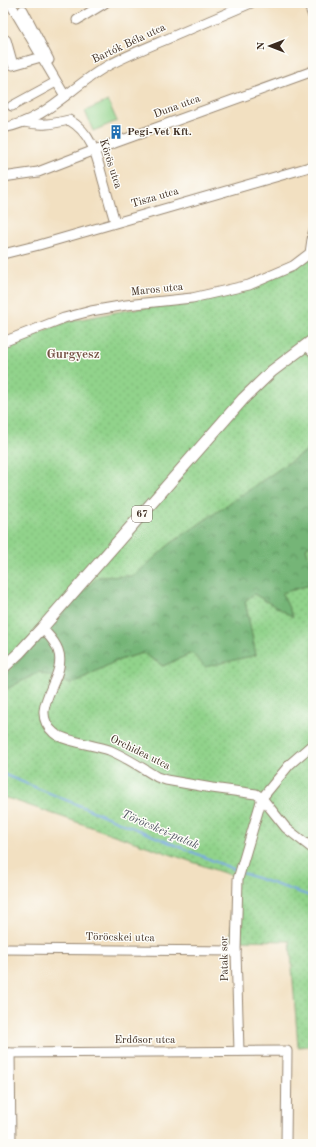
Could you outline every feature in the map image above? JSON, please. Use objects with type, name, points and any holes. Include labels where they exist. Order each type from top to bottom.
[{"type":"main road","name":"67","points":[[3,668],[42,628],[243,399],[272,371],[311,345]]},
{"type":"street","points":[[10,3],[40,57],[65,96]]},
{"type":"street","points":[[77,20],[105,3]]},
{"type":"street","name":"Bartók Béla utca","points":[[3,128],[24,122],[40,115],[92,75],[110,65],[251,3]]},
{"type":"street","points":[[308,3],[313,16]]},
{"type":"street","points":[[23,10],[49,59],[48,70]]},
{"type":"street","points":[[6,40],[13,65],[40,57]]},
{"type":"street","name":"Duna utca","points":[[3,177],[38,172],[313,70]]},
{"type":"street","points":[[12,106],[56,82]]},
{"type":"street","name":"Körös utca","points":[[24,122],[37,125],[48,125],[69,120],[78,125],[89,139],[95,150],[115,222]]},
{"type":"street","name":"Tisza utca","points":[[3,254],[313,166]]},
{"type":"street","name":"Maros utca","points":[[3,342],[64,318],[90,311],[126,305],[192,298],[249,285],[293,266],[311,253],[313,233]]},
{"type":"street","name":"Orchidea utca","points":[[42,628],[54,641],[59,651],[60,664],[58,676],[48,695],[44,707],[44,717],[48,727],[54,733],[63,738],[111,751],[166,780],[212,788],[248,792],[256,794],[262,798]]},
{"type":"street","points":[[313,744],[290,764],[262,798],[286,828],[313,849]]},
{"type":"street","name":"Patak sor","points":[[239,1051],[236,951],[238,879],[262,798]]},
{"type":"street","name":"Töröcskei utca","points":[[3,949],[236,951]]},
{"type":"street","name":"Erdősor utca","points":[[6,1053],[287,1051],[286,1144]]},
{"type":"street","points":[[6,1053],[11,1144]]},
{"type":"green space","points":[[108,101],[117,121],[93,131],[85,111]]},
{"type":"green space","points":[[313,255],[313,446],[170,544],[134,576],[98,577],[3,678],[3,346],[66,322],[127,310],[192,302],[252,288]]},
{"type":"green space","points":[[313,446],[313,543],[306,548],[313,572],[313,584],[282,593],[293,617],[254,594],[245,601],[256,655],[205,667],[192,653],[163,666],[143,653],[116,661],[71,684],[39,672],[3,691],[3,678],[98,577],[134,576],[170,544]]},
{"type":"green space","points":[[313,543],[313,572],[306,548]]},
{"type":"green space","points":[[313,584],[313,1046],[298,1047],[290,941],[231,940],[233,876],[3,797],[3,691],[39,672],[71,684],[116,661],[143,653],[163,666],[192,653],[256,655],[245,601],[254,594],[292,616],[282,593]]},
{"type":"waterway","name":"Töröcskei-patak","points":[[3,774],[238,871]]},
{"type":"waterway","name":"Töröcskei-patak","points":[[242,873],[313,897]]},
{"type":"place","name":"Pegi-Vet Kft.","points":[[116,132]]},
{"type":"district","name":"Gurgyesz","points":[[73,354]]}]
